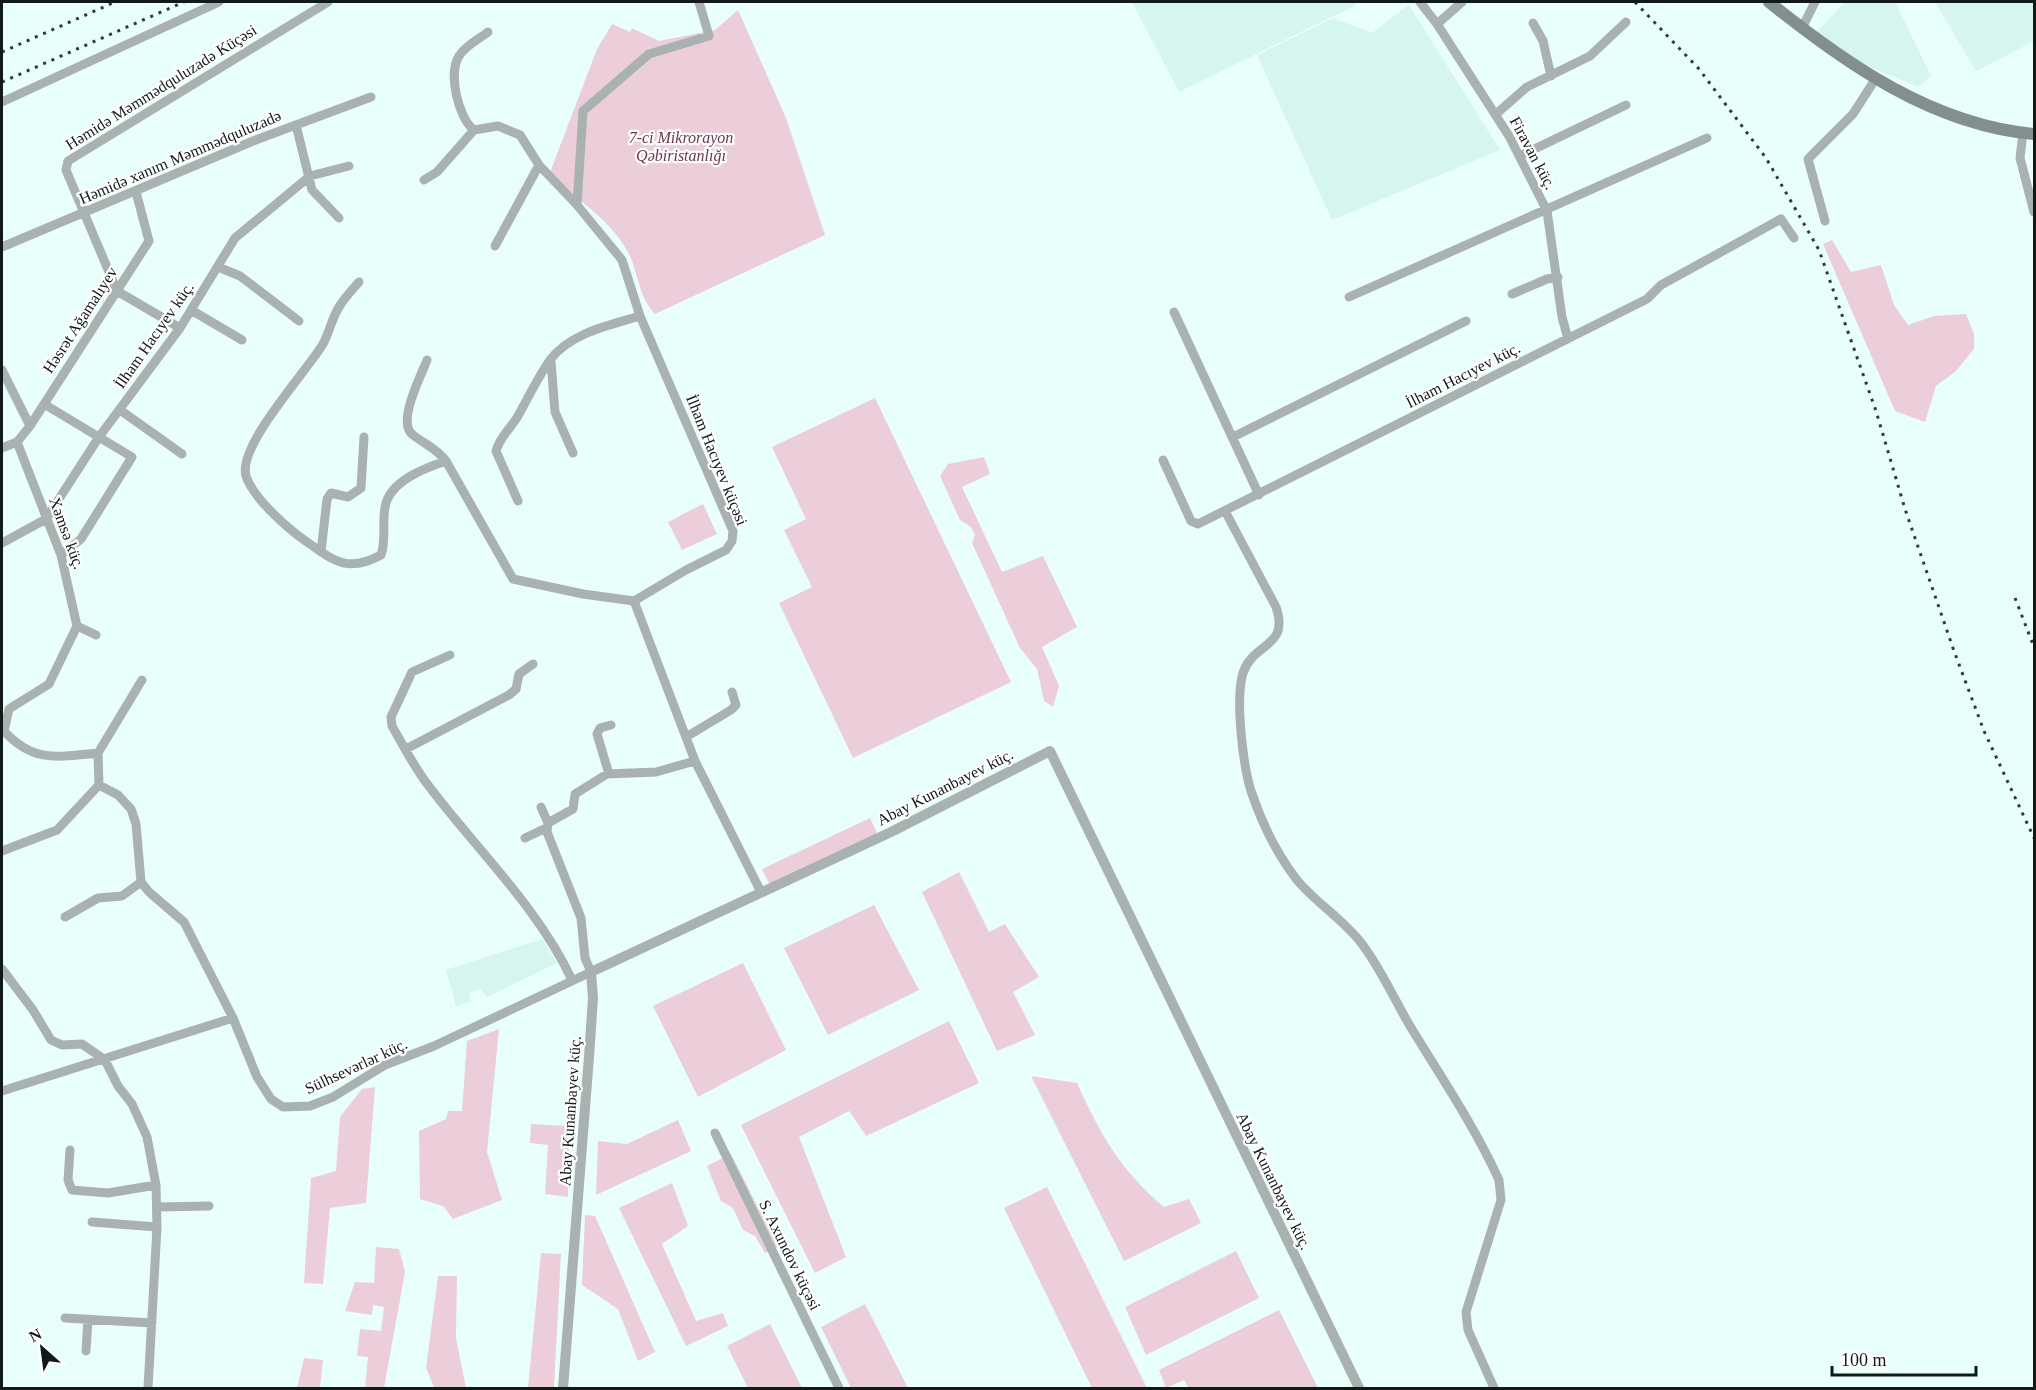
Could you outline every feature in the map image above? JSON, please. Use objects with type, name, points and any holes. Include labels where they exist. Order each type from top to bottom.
[{"type":"main road","points":[[1769,2],[1802,28],[1876,78],[1974,124],[2029,133]]},
{"type":"street","points":[[2,102],[219,2]]},
{"type":"street","name":"Həmidə Məmmədquluzadə Küçəsi","points":[[117,291],[66,170],[68,161],[328,2]]},
{"type":"street","points":[[577,205],[583,111],[649,54],[708,36],[699,2]]},
{"type":"street","name":"Firavan küç.","points":[[1420,2],[1437,24],[1520,156],[1547,211],[1562,317],[1568,339]]},
{"type":"street","points":[[1437,24],[1462,2]]},
{"type":"street","points":[[1802,28],[1815,2]]},
{"type":"street","points":[[1495,115],[1520,92],[1590,56],[1626,22]]},
{"type":"street","points":[[1533,23],[1543,41],[1551,76]]},
{"type":"street","points":[[424,180],[437,172],[474,130],[466,125],[458,109],[456,61],[460,53],[488,32]]},
{"type":"street","points":[[1825,221],[1808,159],[1853,114],[1876,78]]},
{"type":"street","name":"Həmidə xanım Məmmədquluzadə","points":[[2,247],[296,125],[371,97]]},
{"type":"street","points":[[1520,156],[1626,105]]},
{"type":"street","points":[[296,125],[312,190],[339,218]]},
{"type":"street","name":"İlham Hacıyev küçəsi","points":[[474,130],[498,126],[520,135],[539,165],[577,205],[622,260],[640,316],[733,531],[732,541],[726,550],[686,570],[634,601]]},
{"type":"street","points":[[2029,133],[2020,158],[2034,212]]},
{"type":"street","points":[[1349,297],[1707,138]]},
{"type":"street","points":[[495,246],[539,165]]},
{"type":"street","name":"İlham Hacıyev küç.","points":[[2,543],[46,519],[99,437],[180,328],[236,238],[310,176],[349,166]]},
{"type":"street","name":"Həsrət Ağamalıyev","points":[[18,442],[149,241],[136,192]]},
{"type":"street","name":"İlham Hacıyev küç.","points":[[1163,460],[1191,521],[1198,524],[1647,299],[1661,285],[1781,219],[1794,238]]},
{"type":"street","points":[[218,267],[240,276],[299,321]]},
{"type":"street","points":[[1512,294],[1547,279],[1558,277]]},
{"type":"street","points":[[359,282],[339,306],[323,344],[270,414],[247,459],[245,474],[256,496],[303,540],[337,563],[355,565],[381,555],[385,543],[386,503],[398,483],[446,461]]},
{"type":"street","points":[[117,291],[180,328]]},
{"type":"street","points":[[191,310],[242,340]]},
{"type":"street","points":[[1174,312],[1258,495]]},
{"type":"street","points":[[518,501],[496,451],[498,444],[512,426],[551,359],[562,349],[594,330],[640,316]]},
{"type":"street","points":[[1233,437],[1467,321]]},
{"type":"street","points":[[551,359],[553,405],[573,453]]},
{"type":"street","points":[[427,360],[409,405],[406,423],[411,434],[437,448],[457,477],[513,579],[583,594],[634,601],[695,761],[761,892]]},
{"type":"street","points":[[2,370],[30,426]]},
{"type":"street","points":[[44,404],[132,457],[81,539],[61,555]]},
{"type":"street","points":[[120,410],[183,454]]},
{"type":"street","points":[[321,552],[327,499],[330,494],[348,497],[361,488],[364,437]]},
{"type":"street","points":[[2,448],[18,442]]},
{"type":"street","name":"Xəmsə küç.","points":[[18,442],[61,555],[77,626]]},
{"type":"street","points":[[1225,511],[1276,607],[1281,622],[1278,634],[1270,645],[1249,662],[1243,673],[1241,685],[1240,731],[1250,788],[1261,816],[1297,880],[1362,943],[1499,1180],[1501,1200],[1467,1312],[1468,1330],[1494,1389]]},
{"type":"street","points":[[96,635],[77,626],[49,684],[9,709],[3,731],[28,752],[48,757],[98,753]]},
{"type":"street","points":[[450,655],[412,672],[391,717],[392,726],[426,783],[536,920],[558,953],[572,980]]},
{"type":"street","points":[[406,749],[509,695],[516,689],[519,674],[533,664]]},
{"type":"street","points":[[2,852],[57,830],[99,785],[98,753],[142,680]]},
{"type":"street","points":[[686,737],[731,710],[736,705],[732,692]]},
{"type":"street","points":[[609,774],[597,734],[600,728],[612,725]]},
{"type":"street","name":"Abay Kunanbayev küç.","points":[[563,1389],[590,1057],[593,985],[591,972],[891,832],[1050,751],[1359,1389]]},
{"type":"street","points":[[525,838],[573,808],[575,794],[609,774],[657,772],[695,761]]},
{"type":"street","points":[[2,1091],[233,1018],[184,922],[141,882],[136,824],[131,809],[118,795],[99,785]]},
{"type":"street","points":[[541,807],[581,918],[585,958],[591,972]]},
{"type":"street","points":[[65,917],[103,896],[122,896],[141,882]]},
{"type":"street","name":"Sülhsevərlər küç.","points":[[233,1018],[257,1077],[271,1099],[283,1107],[310,1106],[333,1097],[385,1065],[434,1046],[591,972]]},
{"type":"street","points":[[3,973],[51,1040],[62,1045],[82,1044],[105,1060],[118,1086],[132,1104],[147,1137],[156,1185],[157,1207],[148,1389]]},
{"type":"street","name":"S. Axundov küçəsi","points":[[715,1133],[839,1389]]},
{"type":"street","points":[[70,1150],[68,1180],[72,1190],[108,1193],[156,1185]]},
{"type":"street","points":[[157,1207],[209,1206]]},
{"type":"street","points":[[92,1222],[157,1227]]},
{"type":"street","points":[[65,1318],[152,1323]]},
{"type":"street","points":[[86,1351],[88,1319]]},
{"type":"shaded area","points":[[1132,2],[1356,2],[1354,6],[1179,92]]},
{"type":"shaded area","points":[[1845,2],[1895,2],[1931,76],[1918,87],[1861,63],[1817,32]]},
{"type":"shaded area","points":[[1935,2],[2034,2],[2034,41],[1976,71]]},
{"type":"shaded area","points":[[1409,5],[1500,150],[1332,220],[1257,55],[1333,18],[1372,33]]},
{"type":"shaded area","points":[[542,939],[557,963],[487,997],[481,989],[469,992],[471,1002],[456,1006],[446,970]]},
{"type":"green space","name":"7-ci Mikrorayon Qəbiristanlığı","points":[[738,10],[786,118],[825,235],[655,314],[645,300],[629,254],[622,242],[604,221],[549,175],[597,49],[612,24],[630,32],[632,28],[659,41],[715,30]]},
{"type":"green space","points":[[1832,240],[1851,272],[1881,265],[1894,305],[1908,325],[1934,316],[1966,314],[1974,334],[1974,349],[1956,371],[1936,386],[1925,422],[1895,411],[1823,244]]},
{"type":"green space","points":[[875,398],[1011,682],[853,758],[779,603],[812,587],[784,530],[806,519],[772,447]]},
{"type":"green space","points":[[984,457],[990,474],[962,487],[1002,572],[1043,556],[1077,627],[1042,647],[1059,686],[1053,707],[1044,701],[1037,669],[1020,648],[972,543],[975,535],[971,527],[960,520],[940,476],[948,464]]},
{"type":"green space","points":[[703,504],[717,534],[682,550],[668,522]]},
{"type":"green space","points":[[870,818],[878,835],[770,886],[762,869]]},
{"type":"green space","points":[[959,872],[989,932],[1005,924],[1039,977],[1013,992],[1035,1035],[997,1051],[922,892]]},
{"type":"green space","points":[[874,905],[919,990],[828,1035],[784,948]]},
{"type":"green space","points":[[743,963],[786,1050],[698,1097],[653,1006]]},
{"type":"green space","points":[[949,1021],[979,1083],[866,1136],[849,1111],[799,1137],[846,1257],[815,1273],[741,1125]]},
{"type":"green space","points":[[499,1029],[487,1152],[502,1200],[453,1219],[443,1206],[420,1199],[419,1131],[446,1119],[448,1111],[462,1111],[467,1041]]},
{"type":"green space","points":[[1031,1076],[1077,1083],[1103,1135],[1136,1180],[1164,1207],[1189,1199],[1201,1223],[1124,1261]]},
{"type":"green space","points":[[375,1087],[366,1203],[330,1208],[323,1284],[304,1283],[311,1178],[336,1171],[340,1117],[362,1089]]},
{"type":"green space","points":[[678,1120],[691,1151],[596,1195],[598,1141],[627,1144]]},
{"type":"green space","points":[[531,1124],[569,1126],[568,1197],[545,1194],[548,1145],[530,1143]]},
{"type":"green space","points":[[731,1154],[778,1247],[765,1253],[755,1236],[743,1230],[733,1208],[721,1201],[707,1166]]},
{"type":"green space","points":[[672,1183],[688,1226],[662,1244],[696,1321],[723,1313],[728,1326],[686,1346],[619,1208]]},
{"type":"green space","points":[[1047,1187],[1147,1388],[1092,1388],[1004,1208]]},
{"type":"green space","points":[[585,1215],[595,1216],[655,1352],[638,1361],[618,1309],[582,1285]]},
{"type":"green space","points":[[376,1247],[399,1249],[405,1272],[384,1388],[365,1388],[368,1357],[357,1356],[360,1329],[381,1331],[384,1307],[373,1305],[372,1315],[345,1311],[355,1282],[374,1283]]},
{"type":"green space","points":[[1236,1251],[1259,1298],[1146,1355],[1125,1307]]},
{"type":"green space","points":[[541,1253],[561,1254],[554,1388],[528,1388]]},
{"type":"green space","points":[[438,1276],[457,1276],[456,1338],[466,1388],[434,1387],[426,1368]]},
{"type":"green space","points":[[865,1304],[908,1388],[851,1388],[821,1327]]},
{"type":"green space","points":[[1279,1310],[1318,1388],[1189,1388],[1184,1380],[1166,1388],[1159,1370]]},
{"type":"green space","points":[[770,1324],[802,1388],[748,1388],[727,1346]]},
{"type":"green space","points":[[304,1358],[323,1360],[320,1388],[297,1388]]},
{"type":"railway","points":[[2,52],[115,2]]},
{"type":"railway","points":[[2,82],[184,2]]},
{"type":"railway","points":[[1635,2],[1699,69],[1766,158],[1819,250],[1876,411],[1905,509],[1954,651],[1984,731],[2034,838]]},
{"type":"railway","points":[[2015,598],[2034,647]]}]
